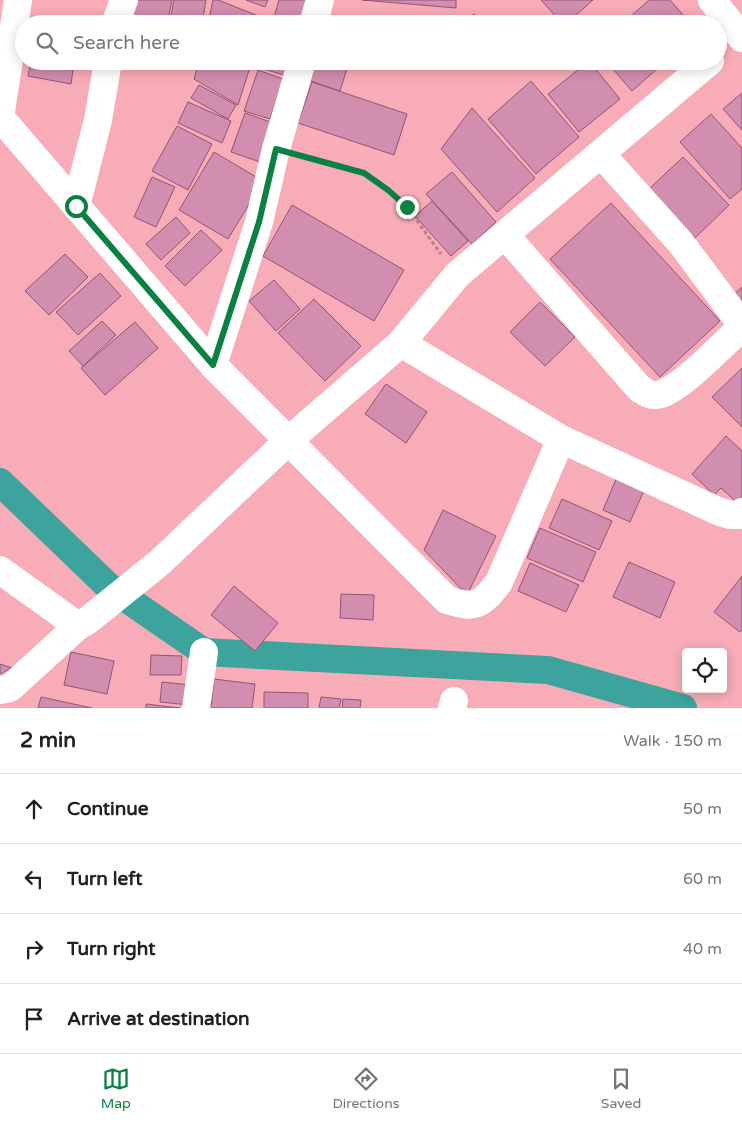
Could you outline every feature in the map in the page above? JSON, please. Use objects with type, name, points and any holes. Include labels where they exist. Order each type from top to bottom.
[{"type":"street","points":[[118,15],[124,0]]},
{"type":"street","points":[[316,15],[320,0]]},
{"type":"street","points":[[712,0],[724,15]]},
{"type":"street","points":[[11,16],[0,118],[213,365],[447,600],[466,606],[477,604],[490,594],[499,582],[561,439]]},
{"type":"street","points":[[727,19],[741,36],[727,47]]},
{"type":"street","points":[[76,206],[98,120],[106,70]]},
{"type":"street","points":[[213,365],[259,222],[276,149],[299,70]]},
{"type":"street","points":[[5,695],[83,623],[159,562],[288,441],[401,343],[457,275],[699,70]]},
{"type":"street","points":[[505,235],[639,388],[648,394],[659,395],[676,387],[742,326],[681,243],[601,154]]},
{"type":"street","points":[[401,343],[561,439],[720,512],[730,515],[739,515],[742,512]]},
{"type":"street","points":[[0,570],[83,623]]},
{"type":"street","points":[[196,708],[204,652]]},
{"type":"path","points":[[276,149],[364,173],[388,190],[407,207],[457,275]]},
{"type":"building","points":[[129,0],[172,0],[169,15],[126,15]]},
{"type":"building","points":[[174,0],[206,0],[204,15],[171,15]]},
{"type":"building","points":[[213,0],[218,0],[256,15],[210,15]]},
{"type":"building","points":[[246,0],[268,0],[265,7]]},
{"type":"building","points":[[279,0],[317,0],[313,15],[275,15]]},
{"type":"building","points":[[362,0],[456,0],[456,8]]},
{"type":"building","points":[[541,0],[593,0],[576,15],[555,15]]},
{"type":"building","points":[[649,0],[670,0],[683,15],[632,15]]},
{"type":"building","points":[[29,70],[73,70],[71,84],[28,76]]},
{"type":"building","points":[[196,70],[249,70],[238,105],[194,79]]},
{"type":"building","points":[[258,70],[283,79],[270,119],[244,111]]},
{"type":"building","points":[[267,70],[292,70],[290,77]]},
{"type":"building","points":[[311,70],[347,70],[340,91],[308,80]]},
{"type":"building","points":[[578,70],[596,70],[620,99],[579,132],[548,94]]},
{"type":"building","points":[[614,70],[656,70],[632,91]]},
{"type":"building","points":[[531,81],[579,137],[536,174],[488,119]]},
{"type":"building","points":[[312,82],[407,114],[394,155],[298,123]]},
{"type":"building","points":[[199,85],[236,105],[228,119],[191,98]]},
{"type":"building","points":[[742,93],[742,130],[723,109]]},
{"type":"building","points":[[188,102],[231,121],[222,143],[178,123]]},
{"type":"building","points":[[472,108],[535,178],[497,212],[441,149]]},
{"type":"building","points":[[245,113],[276,124],[263,163],[231,152]]},
{"type":"building","points":[[711,114],[742,148],[742,189],[730,199],[680,142]]},
{"type":"building","points":[[177,126],[212,144],[188,190],[152,171]]},
{"type":"building","points":[[214,152],[263,181],[228,239],[179,210]]},
{"type":"building","points":[[683,157],[729,205],[695,238],[648,190]]},
{"type":"building","points":[[452,172],[496,222],[472,244],[426,194]]},
{"type":"building","points":[[152,177],[175,187],[156,227],[134,217]]},
{"type":"building","points":[[432,201],[468,241],[451,256],[415,216]]},
{"type":"building","points":[[611,203],[720,321],[660,377],[550,259]]},
{"type":"building","points":[[292,205],[404,270],[374,321],[263,256]]},
{"type":"building","points":[[176,217],[190,233],[161,260],[146,244]]},
{"type":"building","points":[[201,230],[222,250],[185,286],[165,266]]},
{"type":"building","points":[[65,254],[88,277],[49,315],[25,291]]},
{"type":"building","points":[[100,273],[121,296],[78,335],[56,312]]},
{"type":"building","points":[[274,280],[300,309],[276,331],[249,301]]},
{"type":"building","points":[[742,287],[742,311],[730,298]]},
{"type":"building","points":[[314,299],[361,346],[325,381],[278,333]]},
{"type":"building","points":[[540,302],[575,337],[545,366],[510,332]]},
{"type":"building","points":[[102,321],[116,335],[83,366],[69,351]]},
{"type":"building","points":[[135,322],[158,348],[105,395],[81,368]]},
{"type":"building","points":[[742,368],[742,427],[712,397]]},
{"type":"building","points":[[386,384],[427,412],[406,443],[365,414]]},
{"type":"building","points":[[726,436],[742,451],[741,506],[721,488],[714,495],[692,474]]},
{"type":"building","points":[[619,472],[647,484],[630,522],[603,510]]},
{"type":"building","points":[[562,499],[612,521],[599,550],[549,528]]},
{"type":"building","points":[[443,510],[496,536],[467,595],[424,550]]},
{"type":"building","points":[[540,528],[596,552],[583,582],[527,558]]},
{"type":"building","points":[[629,562],[675,582],[660,618],[613,597]]},
{"type":"building","points":[[530,563],[579,585],[566,612],[518,591]]},
{"type":"building","points":[[742,576],[742,630],[740,632],[714,612]]},
{"type":"building","points":[[234,586],[278,623],[255,651],[211,615]]},
{"type":"building","points":[[341,594],[374,595],[373,620],[340,618]]},
{"type":"building","points":[[71,652],[114,661],[107,694],[64,685]]},
{"type":"building","points":[[151,655],[182,656],[181,675],[150,675]]},
{"type":"building","points":[[0,664],[12,668],[0,674]]},
{"type":"building","points":[[214,679],[255,684],[252,708],[211,708]]},
{"type":"building","points":[[162,682],[191,685],[189,705],[160,702]]},
{"type":"building","points":[[264,692],[308,693],[308,708],[264,708]]},
{"type":"building","points":[[41,697],[92,708],[38,708]]},
{"type":"building","points":[[321,697],[341,699],[339,708],[319,708]]},
{"type":"building","points":[[343,699],[361,700],[360,708],[342,708]]},
{"type":"building","points":[[146,704],[180,708],[146,708]]},
{"type":"waterway","points":[[0,482],[108,586],[204,652],[548,670],[683,708]]},
{"type":"route","points":[[76,206],[213,365],[259,222],[276,149],[364,173],[388,190],[407,207]]}]
